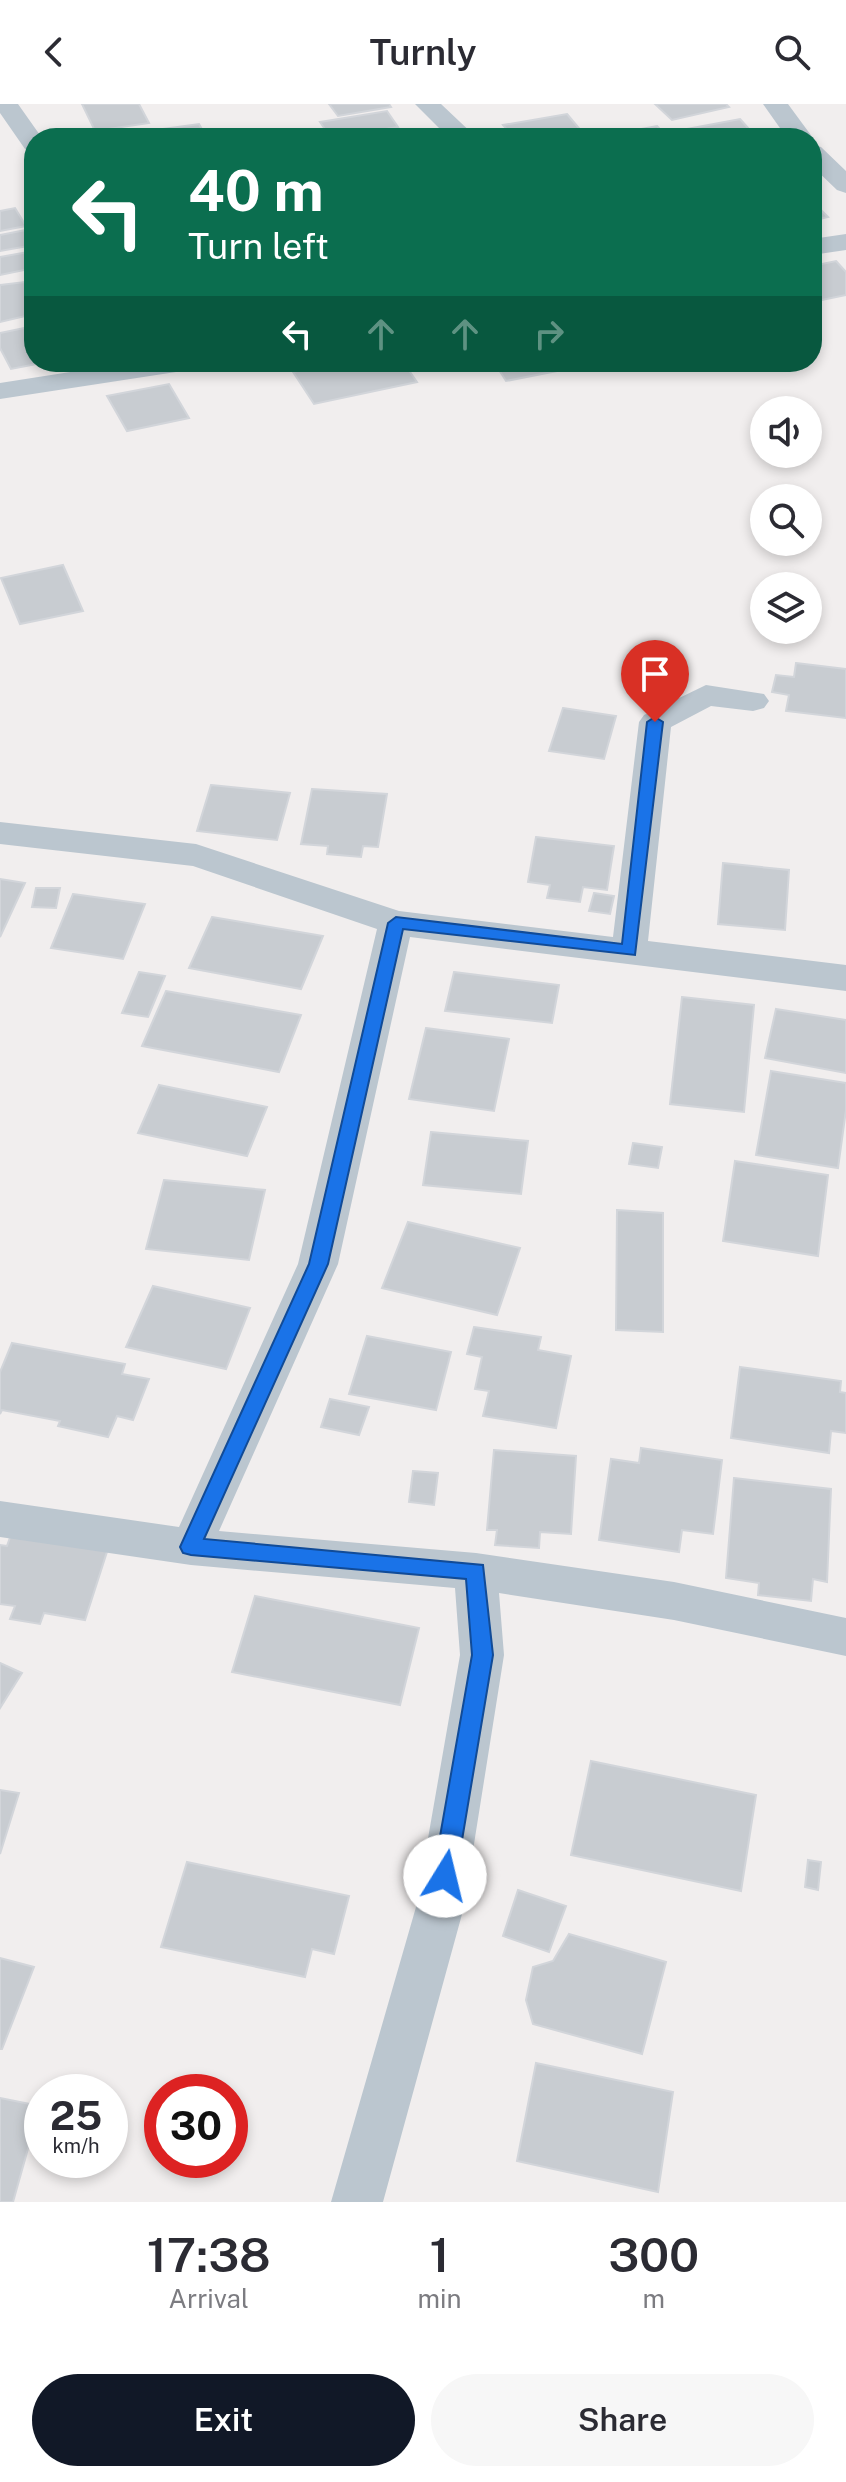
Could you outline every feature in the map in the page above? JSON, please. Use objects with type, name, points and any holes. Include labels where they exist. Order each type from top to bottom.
[{"type":"street","points":[[6,104],[24,130]]},
{"type":"street","points":[[427,104],[453,128]]},
{"type":"street","points":[[775,104],[793,128]]},
{"type":"street","points":[[822,162],[846,185]]},
{"type":"street","points":[[822,246],[846,242]]},
{"type":"street","points":[[0,391],[124,372]]},
{"type":"street","points":[[629,951],[655,722],[706,695],[753,701]]},
{"type":"street","points":[[0,833],[196,855],[396,923],[846,978]]},
{"type":"street","points":[[191,1547],[318,1264],[396,923]]},
{"type":"street","points":[[0,1519],[191,1547],[476,1571],[674,1601],[846,1637]]},
{"type":"street","points":[[357,2202],[440,1907],[482,1655],[476,1571]]},
{"type":"building","points":[[82,104],[139,104],[149,123],[115,128],[94,128]]},
{"type":"building","points":[[329,104],[389,104],[391,107],[338,116]]},
{"type":"building","points":[[655,104],[726,104],[729,107],[672,120]]},
{"type":"building","points":[[387,111],[398,127],[324,128],[320,122]]},
{"type":"building","points":[[567,114],[579,128],[506,128],[503,125]]},
{"type":"building","points":[[740,119],[748,128],[693,128]]},
{"type":"building","points":[[199,124],[201,128],[170,128]]},
{"type":"building","points":[[15,208],[24,226],[0,231],[0,211]]},
{"type":"building","points":[[24,230],[24,247],[0,251],[0,235]]},
{"type":"building","points":[[24,253],[24,270],[0,275],[0,257]]},
{"type":"building","points":[[836,261],[846,272],[846,295],[822,300],[822,264]]},
{"type":"building","points":[[24,282],[24,316],[0,322],[0,285]]},
{"type":"building","points":[[24,328],[24,366],[11,369],[0,348],[0,333]]},
{"type":"building","points":[[293,372],[410,372],[417,382],[314,404]]},
{"type":"building","points":[[500,372],[552,372],[506,381]]},
{"type":"building","points":[[169,384],[189,418],[127,431],[107,396]]},
{"type":"building","points":[[63,565],[83,611],[20,624],[1,578]]},
{"type":"building","points":[[796,663],[846,669],[846,718],[786,711],[789,695],[772,692],[776,675],[794,677]]},
{"type":"building","points":[[563,708],[616,716],[604,759],[549,751]]},
{"type":"building","points":[[211,785],[290,793],[277,840],[197,831]]},
{"type":"building","points":[[312,789],[387,794],[378,847],[363,846],[361,857],[327,854],[328,846],[301,844]]},
{"type":"building","points":[[536,837],[614,846],[607,890],[583,887],[580,902],[547,898],[550,885],[528,882]]},
{"type":"building","points":[[723,863],[789,870],[785,930],[718,924]]},
{"type":"building","points":[[0,879],[25,883],[0,937]]},
{"type":"building","points":[[36,888],[60,888],[56,908],[32,907]]},
{"type":"building","points":[[594,893],[614,896],[610,914],[589,911]]},
{"type":"building","points":[[73,894],[145,904],[123,959],[51,948]]},
{"type":"building","points":[[212,917],[323,936],[301,989],[189,968]]},
{"type":"building","points":[[139,972],[165,976],[148,1017],[122,1013]]},
{"type":"building","points":[[454,972],[559,985],[552,1023],[445,1011]]},
{"type":"building","points":[[166,991],[301,1015],[279,1072],[142,1046]]},
{"type":"building","points":[[682,997],[754,1005],[744,1112],[670,1104]]},
{"type":"building","points":[[776,1009],[846,1020],[846,1073],[765,1058]]},
{"type":"building","points":[[426,1028],[509,1039],[494,1111],[409,1099]]},
{"type":"building","points":[[771,1071],[846,1083],[846,1110],[838,1168],[756,1155]]},
{"type":"building","points":[[159,1085],[267,1107],[247,1156],[138,1133]]},
{"type":"building","points":[[431,1132],[528,1141],[521,1194],[423,1185]]},
{"type":"building","points":[[633,1143],[662,1147],[658,1168],[629,1164]]},
{"type":"building","points":[[735,1161],[828,1175],[818,1256],[723,1241]]},
{"type":"building","points":[[164,1180],[265,1190],[249,1260],[146,1249]]},
{"type":"building","points":[[617,1210],[663,1213],[663,1332],[616,1330]]},
{"type":"building","points":[[408,1222],[520,1248],[497,1315],[382,1288]]},
{"type":"building","points":[[153,1286],[250,1308],[226,1369],[126,1347]]},
{"type":"building","points":[[474,1327],[541,1337],[538,1350],[571,1356],[556,1428],[483,1416],[489,1391],[475,1389],[482,1357],[467,1354]]},
{"type":"building","points":[[367,1336],[451,1352],[436,1410],[349,1394]]},
{"type":"building","points":[[12,1343],[125,1364],[122,1374],[149,1379],[133,1420],[117,1416],[108,1437],[58,1426],[60,1421],[2,1410],[0,1414],[0,1372]]},
{"type":"building","points":[[740,1367],[841,1381],[840,1392],[846,1393],[846,1433],[831,1431],[829,1453],[731,1438]]},
{"type":"building","points":[[330,1399],[369,1407],[359,1435],[321,1427]]},
{"type":"building","points":[[641,1448],[722,1460],[713,1534],[682,1530],[679,1552],[599,1540],[611,1459],[639,1463]]},
{"type":"building","points":[[494,1450],[576,1456],[571,1534],[540,1532],[539,1548],[495,1545],[497,1530],[487,1530]]},
{"type":"building","points":[[413,1471],[438,1473],[434,1505],[409,1502]]},
{"type":"building","points":[[734,1478],[831,1489],[827,1582],[813,1579],[811,1601],[758,1595],[759,1583],[726,1578]]},
{"type":"building","points":[[18,1514],[114,1530],[85,1620],[44,1613],[40,1624],[10,1619],[15,1606],[0,1604],[0,1545],[7,1546]]},
{"type":"building","points":[[255,1596],[419,1628],[400,1705],[232,1672]]},
{"type":"building","points":[[0,1663],[22,1673],[0,1708]]},
{"type":"building","points":[[591,1761],[756,1795],[741,1891],[571,1855]]},
{"type":"building","points":[[0,1790],[19,1793],[0,1854]]},
{"type":"building","points":[[808,1860],[821,1862],[818,1890],[805,1887]]},
{"type":"building","points":[[187,1862],[349,1896],[334,1954],[312,1949],[305,1977],[161,1947]]},
{"type":"building","points":[[518,1890],[566,1906],[549,1952],[503,1936]]},
{"type":"building","points":[[569,1934],[666,1962],[642,2054],[533,2024],[526,2000],[533,1967],[553,1961]]},
{"type":"building","points":[[0,1958],[34,1967],[2,2049],[0,2049]]},
{"type":"building","points":[[536,2063],[673,2092],[658,2192],[517,2161]]},
{"type":"building","points":[[0,2098],[24,2103],[24,2163],[13,2202],[0,2202]]},
{"type":"route","points":[[445,1876],[482,1655],[476,1571],[191,1547],[318,1264],[396,923],[629,951],[655,722]]}]
